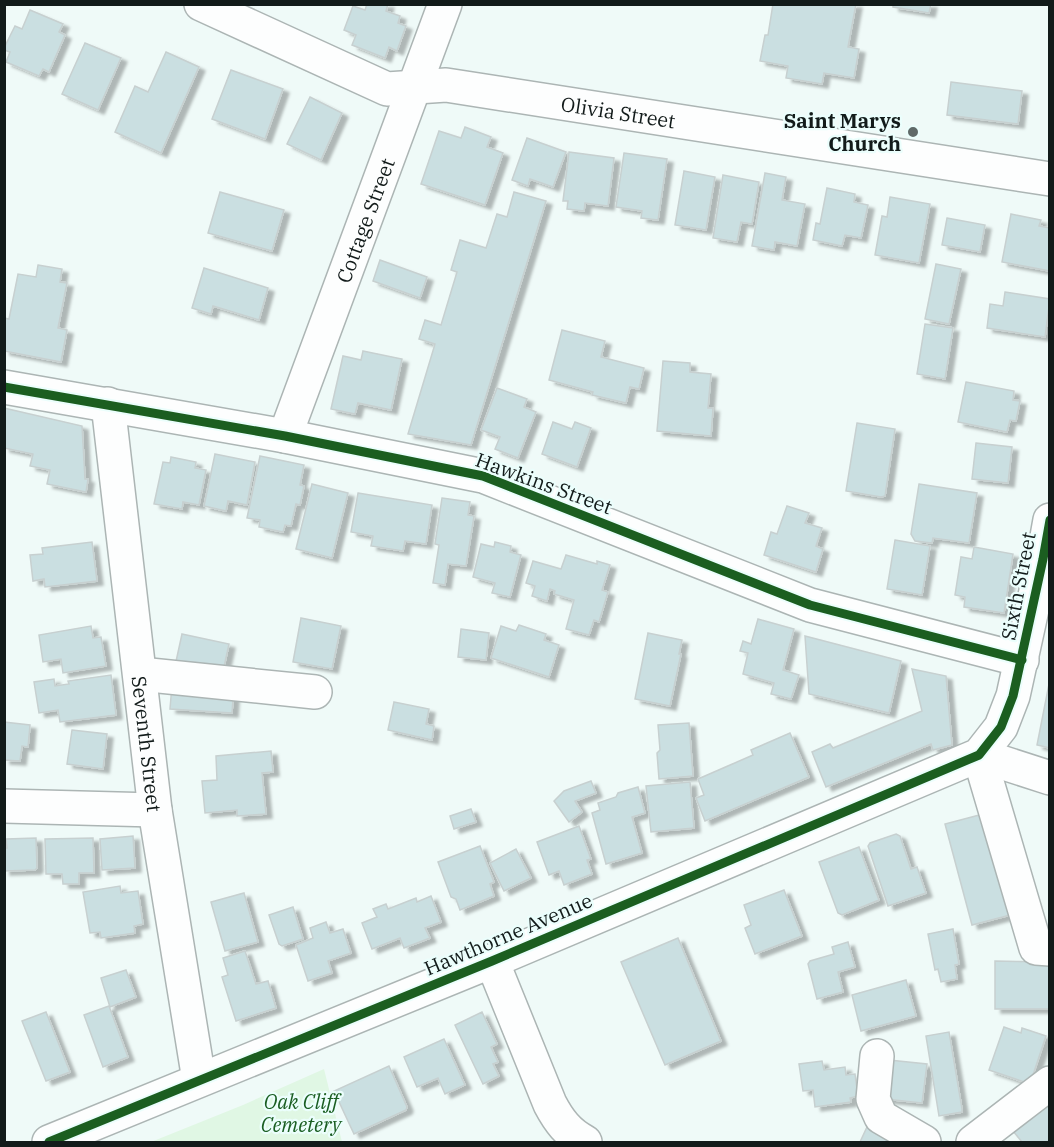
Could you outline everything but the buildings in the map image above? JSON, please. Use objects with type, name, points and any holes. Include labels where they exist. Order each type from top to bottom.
[{"type":"street","name":"Olivia Street","points":[[201,4],[387,89],[446,85],[1050,179]]},
{"type":"street","name":"Cottage Street","points":[[285,436],[445,4]]},
{"type":"street","name":"Hawkins Street","points":[[4,387],[285,436],[483,476],[810,605],[1022,660]]},
{"type":"street","name":"Seventh Street","points":[[108,404],[155,810],[199,1080]]},
{"type":"street","name":"Sixth Street","points":[[979,755],[1001,728],[1013,696],[1049,522]]},
{"type":"street","points":[[140,674],[315,692]]},
{"type":"street","points":[[979,755],[1050,778]]},
{"type":"street","points":[[979,755],[1043,949]]},
{"type":"street","name":"Hawthorne Avenue","points":[[62,1140],[199,1080],[492,961],[979,755]]},
{"type":"street","points":[[4,806],[155,810]]},
{"type":"street","points":[[492,961],[559,1121],[573,1136],[585,1143]]},
{"type":"street","points":[[877,1056],[873,1099],[881,1117],[924,1143]]},
{"type":"street","points":[[973,1143],[1050,1083]]},
{"type":"green space","name":"Oak Cliff Cemetery","points":[[324,1069],[342,1142],[151,1142],[243,1105]]},
{"type":"cycle path","points":[[4,387],[285,436],[483,476],[810,605],[1022,660]]},
{"type":"cycle path","points":[[49,1142],[492,961],[979,755],[1001,727],[1013,696],[1050,520]]},
{"type":"place","name":"Saint Marys Church","points":[[913,132]]}]
